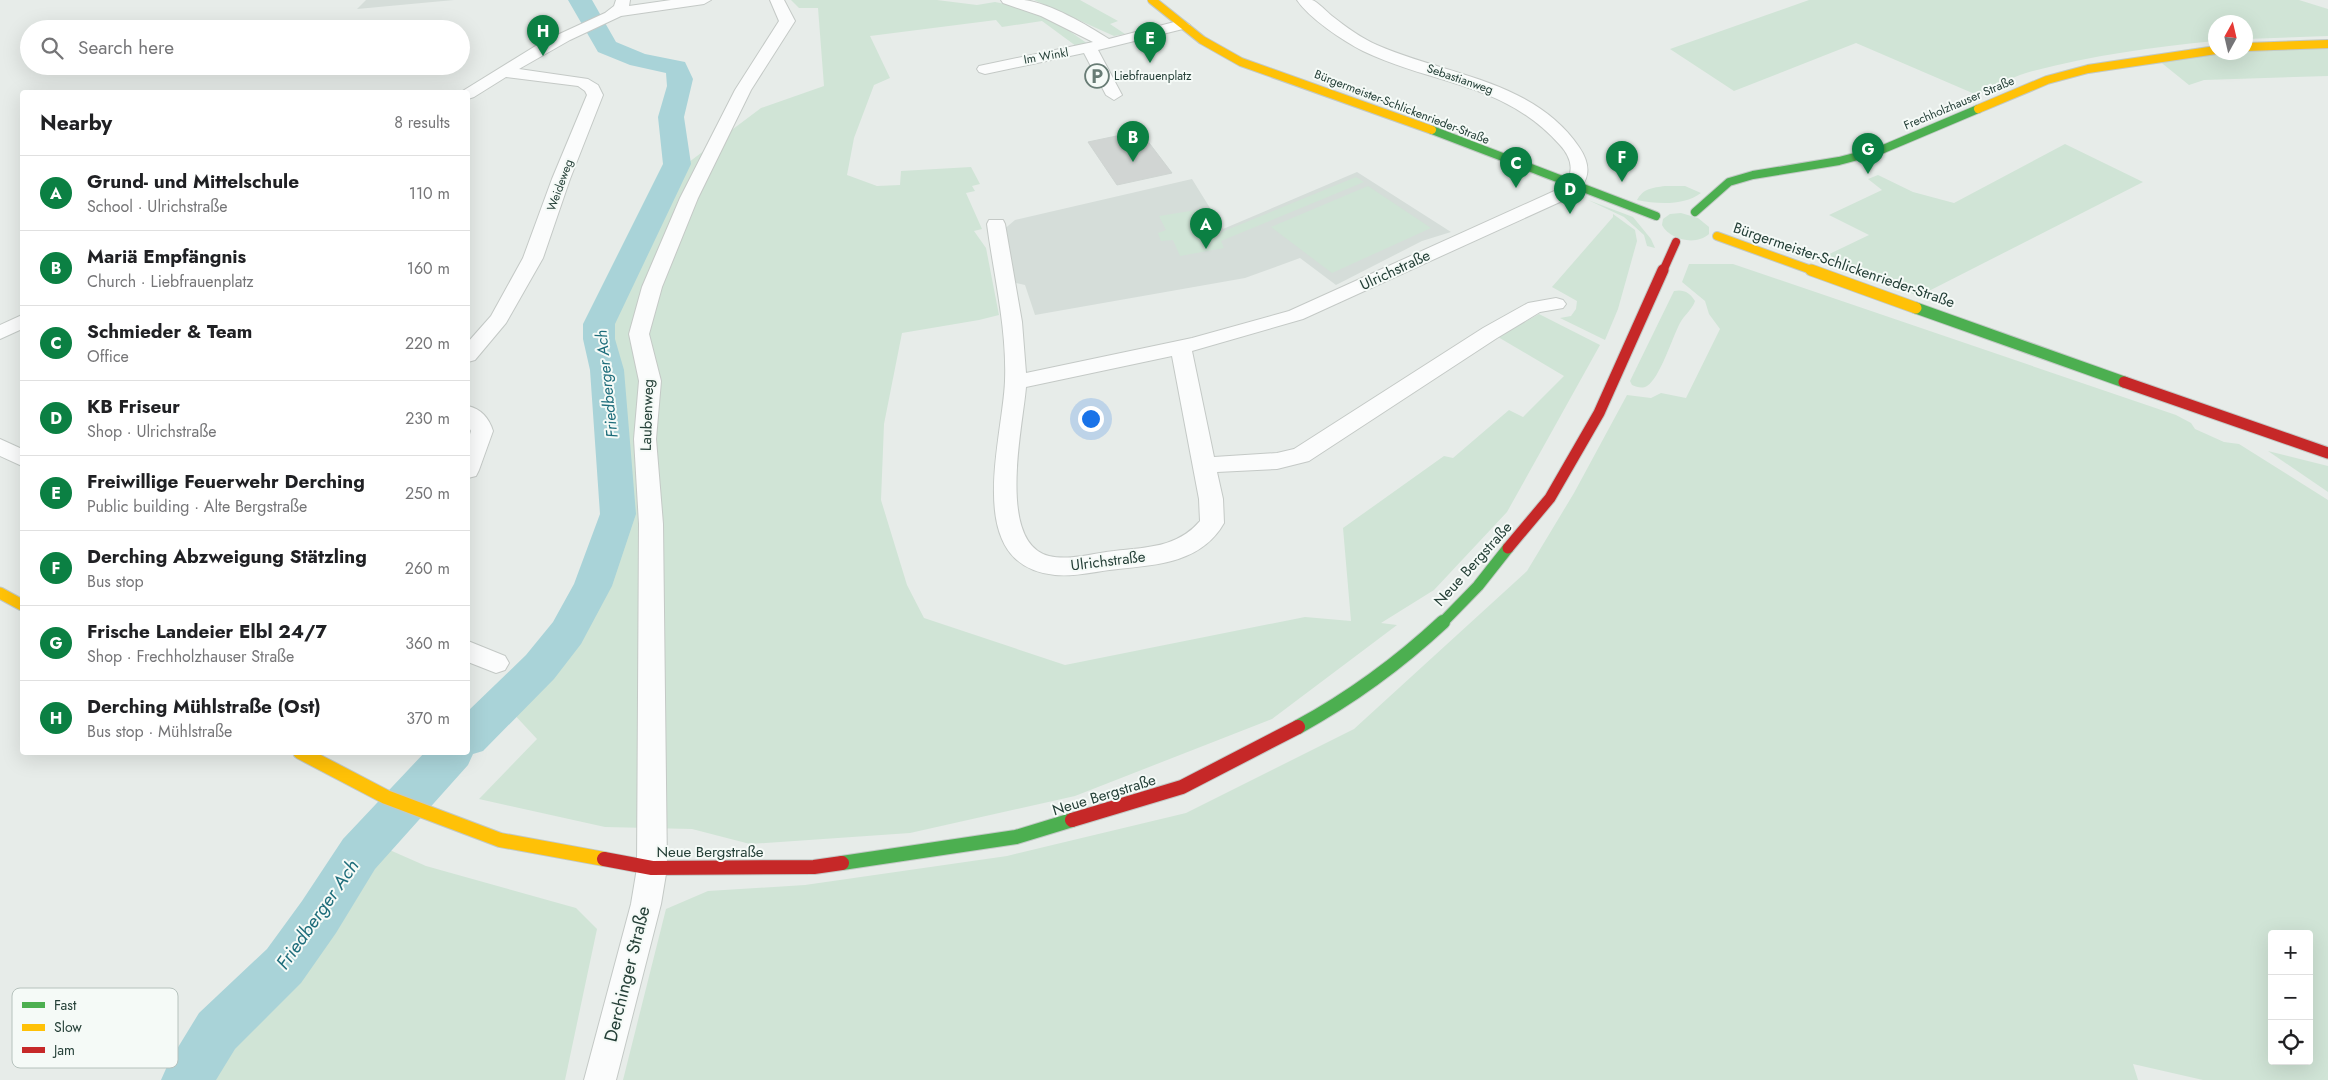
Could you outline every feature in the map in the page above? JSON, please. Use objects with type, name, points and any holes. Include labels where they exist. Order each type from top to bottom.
[{"type":"main road","name":"Bürgermeister-Schlickenrieder-Straße","points":[[1152,0],[1182,26],[1214,48],[1240,60],[1381,111],[1574,187],[1660,213],[1654,225],[1656,230]]},
{"type":"main road","points":[[2253,47],[2328,44]]},
{"type":"main road","name":"Frechholzhauser Straße","points":[[1695,212],[1729,182],[1753,175],[1839,161],[1881,150],[2046,80],[2088,69],[2208,51]]},
{"type":"main road","points":[[1680,209],[1695,212]]},
{"type":"main road","name":"Bürgermeister-Schlickenrieder-Straße","points":[[1695,212],[1712,221],[1718,232],[1712,240],[1960,322],[2190,406],[2328,453]]},
{"type":"main road","name":"Neue Bergstraße","points":[[306,755],[386,797],[500,840],[652,868],[814,867],[1016,837],[1182,787],[1334,708],[1392,666],[1467,598],[1550,498],[1599,413],[1672,255],[1676,242]]},
{"type":"main road","points":[[0,593],[20,604]]},
{"type":"street","points":[[470,93],[565,35],[601,20],[620,6],[704,0]]},
{"type":"street","name":"Laubenweg","points":[[652,868],[650,524],[644,439],[650,380],[639,334],[652,287],[689,198],[743,90],[787,22],[784,11],[777,0]]},
{"type":"street","points":[[1008,0],[1029,5],[1052,14],[1107,44]]},
{"type":"street","name":"Sebastianweg","points":[[1304,0],[1320,15],[1369,47],[1494,90],[1528,106],[1566,141],[1577,155],[1582,168],[1579,180],[1574,187]]},
{"type":"street","name":"Im Winkl","points":[[985,69],[1089,48],[1182,26]]},
{"type":"street","points":[[1089,48],[1114,96]]},
{"type":"street","name":"Weideweg","points":[[470,353],[499,319],[533,258],[561,179],[595,95],[592,88],[582,82],[504,72]]},
{"type":"street","name":"Ulrichstraße","points":[[1016,382],[1181,348],[1259,327],[1296,314],[1567,192],[1574,187]]},
{"type":"street","name":"Ulrichstraße","points":[[996,224],[1012,316],[1016,382],[1004,491],[1012,536],[1021,550],[1039,563],[1067,567],[1174,552],[1197,540],[1212,523],[1211,499],[1205,465],[1181,348]]},
{"type":"street","points":[[1205,465],[1277,461],[1301,455],[1490,333],[1536,308],[1556,304]]},
{"type":"street","points":[[0,333],[20,322]]},
{"type":"street","points":[[470,416],[480,424],[482,431],[470,464]]},
{"type":"street","points":[[0,447],[20,457]]},
{"type":"street","points":[[470,652],[496,663]]},
{"type":"street","name":"Derchinger Straße","points":[[600,1080],[646,904],[652,868]]},
{"type":"shaded area","points":[[366,0],[454,0],[357,9]]},
{"type":"shaded area","points":[[1357,172],[1451,232],[1422,241],[1336,285],[1300,258],[1245,278],[1035,315],[1025,285],[1016,283],[1002,231],[1015,220],[1192,179],[1223,229]]},
{"type":"green space","points":[[791,0],[937,0],[977,5],[995,2],[1020,7],[1055,21],[1088,44],[1076,46],[1042,21],[1002,27],[996,20],[870,36],[890,78],[874,85],[854,138],[847,175],[877,186],[900,185],[901,171],[971,167],[980,184],[972,186],[975,191],[966,193],[982,229],[974,231],[986,248],[999,315],[902,333],[884,424],[881,500],[907,585],[924,618],[1065,665],[1305,617],[1351,621],[1343,528],[1444,456],[1453,458],[1509,410],[1523,417],[1564,376],[1498,337],[1539,314],[1600,345],[1507,512],[1434,590],[1381,623],[1397,625],[1272,719],[1075,796],[910,833],[750,844],[692,829],[605,827],[479,799],[537,739],[510,710],[559,661],[583,626],[604,582],[629,510],[618,391],[608,322],[673,174],[761,108],[824,86],[818,8],[799,8]]},
{"type":"green space","points":[[1034,0],[1080,0],[1118,21],[1110,24],[1125,34],[1114,36]]},
{"type":"green space","points":[[1809,0],[2299,0],[2328,9],[2328,36],[2253,39],[2253,15],[2208,15],[2208,42],[2144,49],[2049,67],[2020,75],[1977,95],[1856,43],[1734,91],[1670,49]]},
{"type":"green space","points":[[2328,48],[2328,76],[2204,80],[2189,85],[2158,60],[2208,55],[2208,60],[2253,60],[2253,51]]},
{"type":"green space","points":[[2065,144],[2143,182],[1919,296],[1819,259],[1869,235],[1829,215],[1882,190],[1868,179],[1878,175],[1913,192],[1954,203]]},
{"type":"green space","points":[[1356,177],[1364,182],[1221,241],[1224,248],[1180,256],[1173,240],[1161,241],[1158,233],[1166,230],[1159,216],[1203,209],[1217,234]]},
{"type":"green space","points":[[1368,186],[1431,228],[1332,273],[1271,227]]},
{"type":"green space","points":[[1685,186],[1701,193],[1687,200],[1670,203],[1637,200],[1652,188]]},
{"type":"green space","points":[[1588,200],[1633,217],[1651,239],[1655,248],[1647,246],[1644,235],[1624,217]]},
{"type":"green space","points":[[1681,213],[1698,218],[1709,227],[1709,234],[1697,240],[1684,240],[1671,234],[1662,225],[1663,219],[1670,214]]},
{"type":"green space","points":[[1613,214],[1635,230],[1637,241],[1618,309],[1605,340],[1560,318],[1571,316],[1576,309],[1577,301],[1552,287],[1613,217]]},
{"type":"green space","points":[[1689,264],[1733,264],[2176,415],[2191,423],[2195,429],[2224,442],[2239,444],[2328,500],[2328,1080],[2203,1080],[2133,1064],[2138,1080],[623,1080],[666,909],[708,891],[805,885],[1007,856],[1186,813],[1354,729],[1527,571],[1574,493],[1627,395],[1651,398],[1661,393],[1686,398],[1720,329],[1709,314],[1705,301],[1682,282]]},
{"type":"green space","points":[[1674,291],[1684,291],[1689,294],[1695,301],[1694,304],[1680,323],[1661,367],[1652,382],[1643,387],[1632,385],[1630,381]]},
{"type":"green space","points":[[2268,451],[2328,466],[2328,492]]},
{"type":"green space","points":[[376,844],[426,866],[576,908],[597,929],[565,1080],[200,1080],[226,1038],[293,975],[309,956]]},
{"type":"building","points":[[1140,131],[1172,173],[1117,185],[1088,142]]},
{"type":"waterway","name":"Friedberger Ach","points":[[470,736],[540,667],[567,633],[593,586],[618,514],[607,370],[599,339],[599,324],[677,164],[671,123],[672,110],[680,86],[679,73],[676,67],[639,60],[607,47],[580,0]]},
{"type":"waterway","name":"Friedberger Ach","points":[[187,1080],[217,1031],[284,966],[319,917],[359,854],[450,755]]},
{"type":"traffic: fast","points":[[1695,212],[1729,182],[1753,175],[1839,161],[1881,150],[1978,109]]},
{"type":"traffic: fast","points":[[1432,130],[1656,216]]},
{"type":"traffic: fast","points":[[1916,308],[2124,382]]},
{"type":"traffic: fast","points":[[1298,727],[1344,700],[1409,653],[1473,592],[1508,548]]},
{"type":"traffic: fast","points":[[842,863],[1016,837],[1072,820]]},
{"type":"traffic: slow","points":[[1152,0],[1202,40],[1241,62],[1432,130]]},
{"type":"traffic: slow","points":[[2253,47],[2328,44]]},
{"type":"traffic: slow","points":[[1978,109],[2047,80],[2088,69],[2208,51]]},
{"type":"traffic: slow","points":[[1717,236],[1916,308]]},
{"type":"traffic: slow","points":[[0,593],[20,604]]},
{"type":"traffic: slow","points":[[306,755],[386,797],[500,840],[604,859]]},
{"type":"traffic: jam","points":[[1508,548],[1550,498],[1599,413],[1676,242]]},
{"type":"traffic: jam","points":[[2124,382],[2328,453]]},
{"type":"traffic: jam","points":[[1072,820],[1182,787],[1298,727]]},
{"type":"traffic: jam","points":[[604,859],[652,868],[814,867],[842,863]]},
{"type":"place","name":"Derching Mühlstraße (Ost)","points":[[543,56]]},
{"type":"place","name":"Freiwillige Feuerwehr Derching","points":[[1150,63]]},
{"type":"place","name":"Liebfrauenplatz","points":[[1097,76]]},
{"type":"place","name":"Mariä Empfängnis","points":[[1133,162]]},
{"type":"place","name":"Frische Landeier Elbl 24/7","points":[[1868,174]]},
{"type":"place","name":"Derching Abzweigung Stätzling","points":[[1622,182]]},
{"type":"place","name":"Schmieder & Team","points":[[1516,188]]},
{"type":"place","name":"KB Friseur","points":[[1570,214]]},
{"type":"place","name":"Grund- und Mittelschule","points":[[1206,249]]}]
